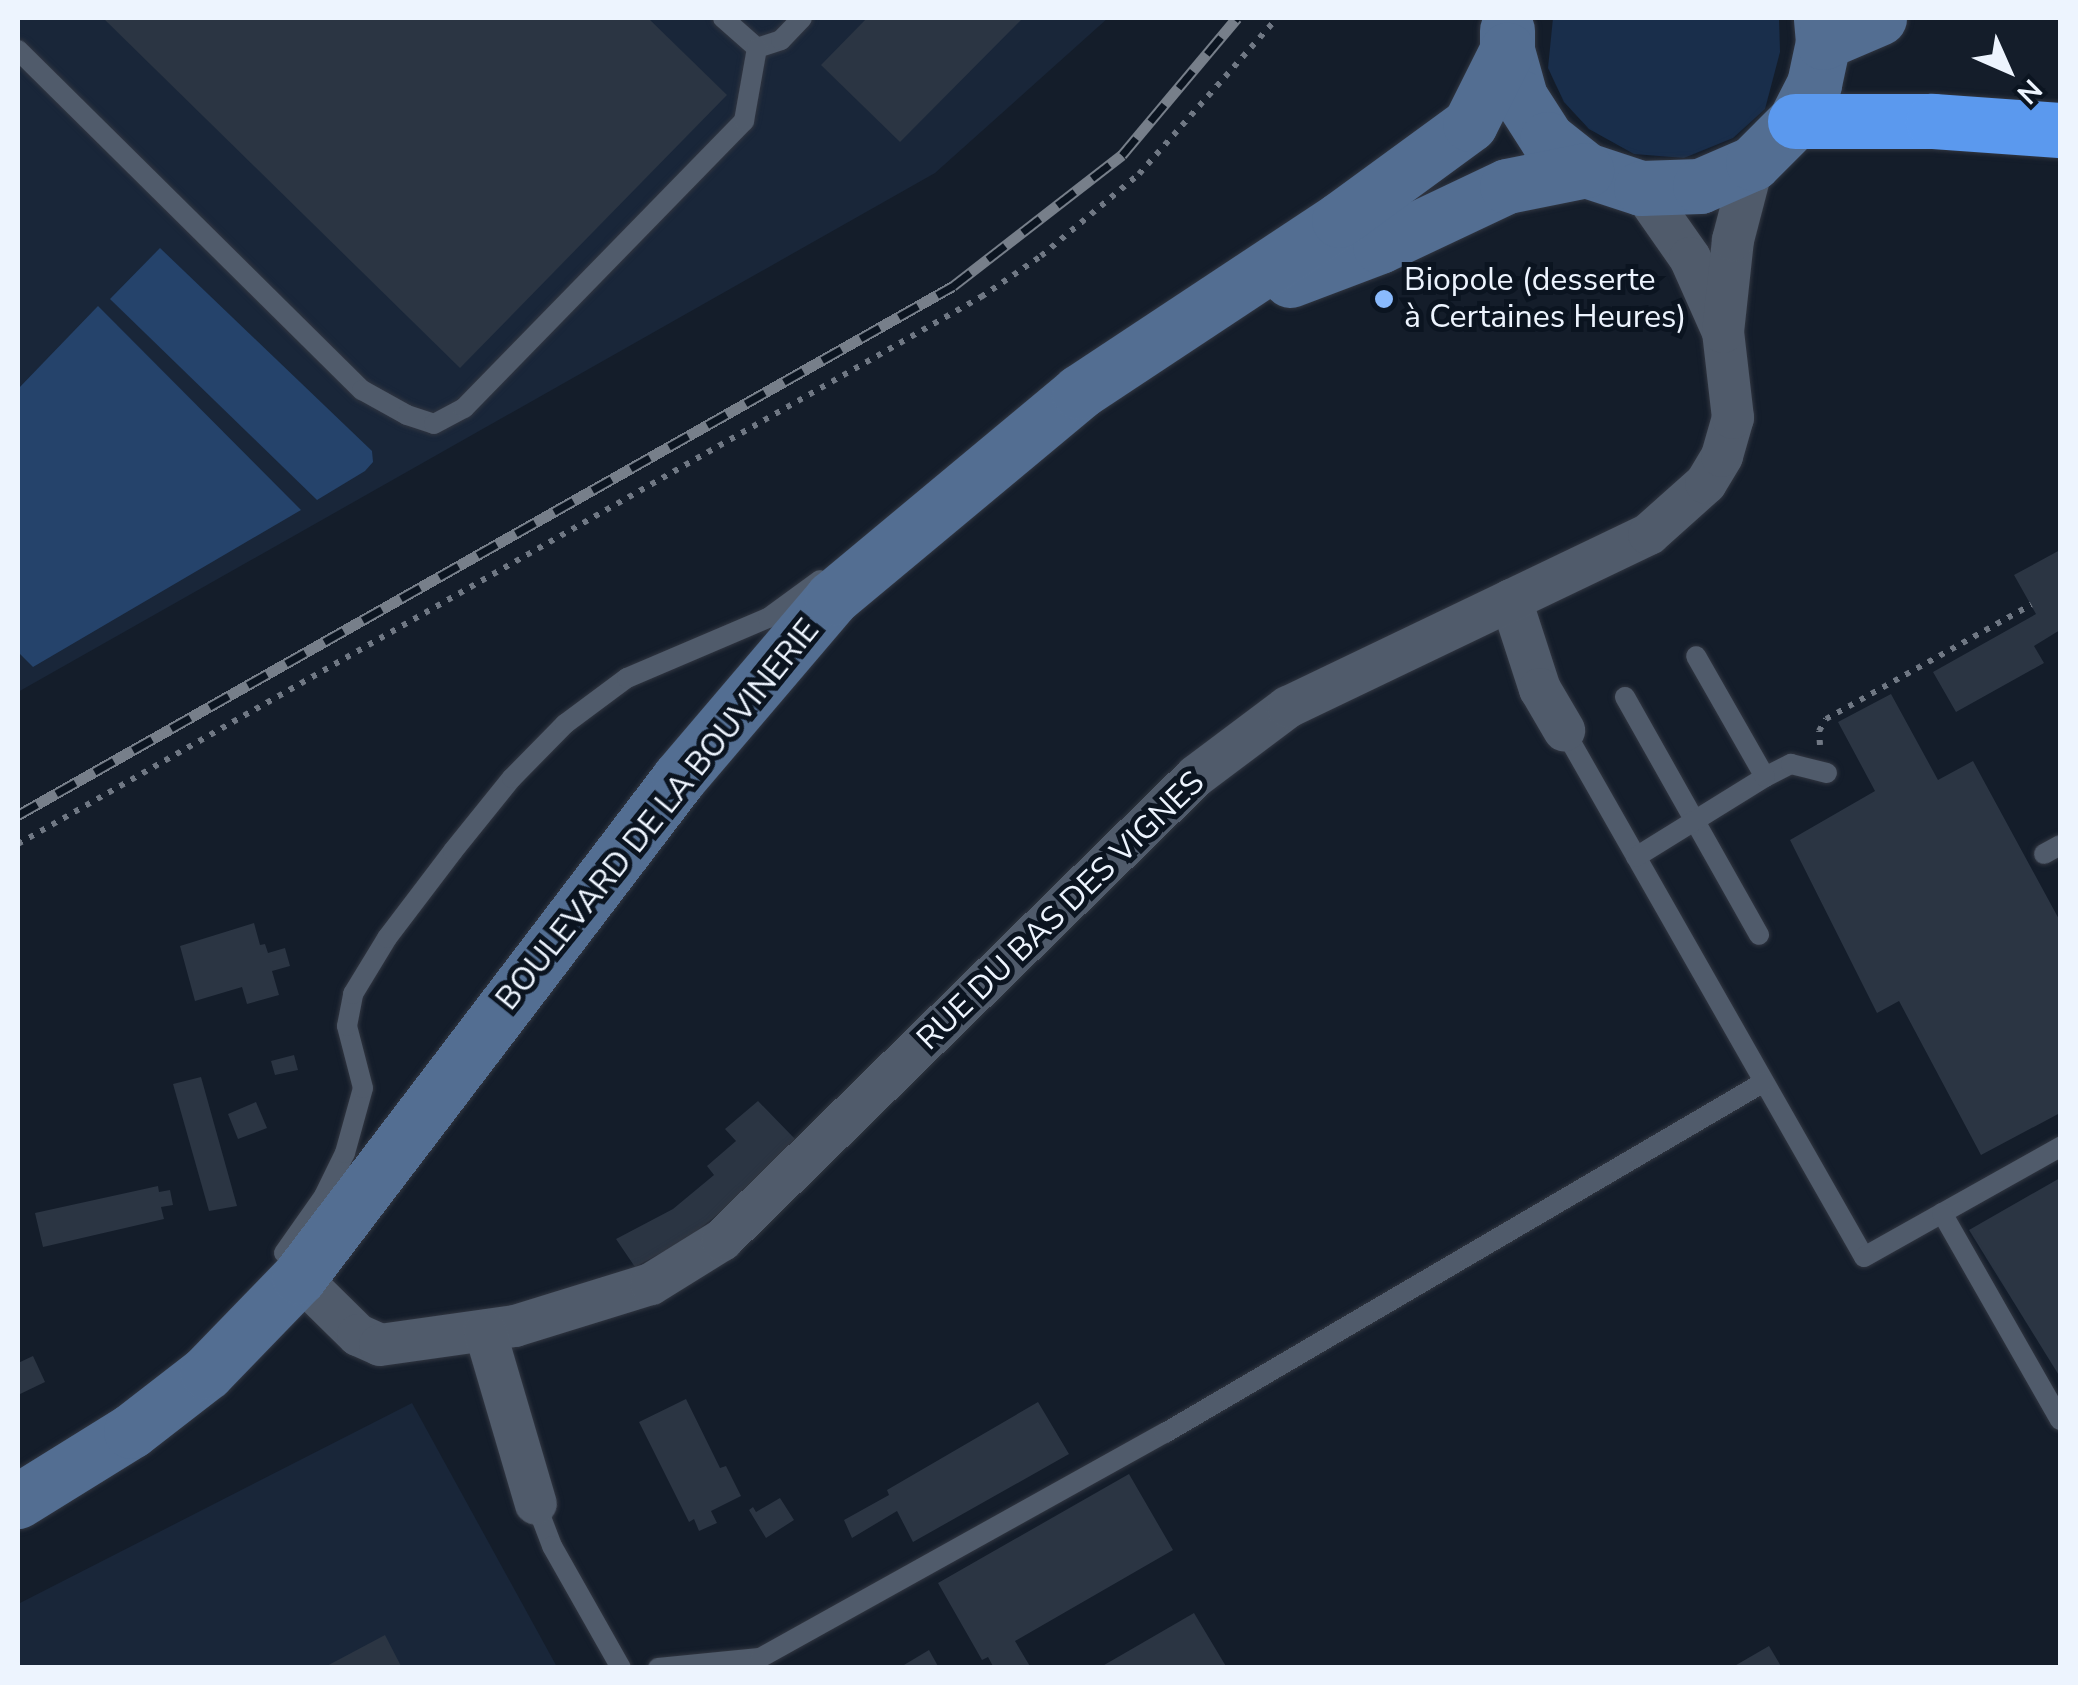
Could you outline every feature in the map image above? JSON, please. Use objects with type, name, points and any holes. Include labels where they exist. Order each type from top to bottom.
[{"type":"highway","points":[[1794,121],[1933,122],[2060,130]]},
{"type":"street","points":[[1507,34],[1520,97],[1547,139],[1586,170],[1641,188],[1700,186],[1753,162],[1794,121],[1814,84],[1822,30],[1879,18]]},
{"type":"street","name":"BOULEVARD DE LA BOUVINERIE","points":[[18,1500],[131,1431],[206,1372],[291,1266],[356,1200],[679,778],[832,598],[1078,392],[1340,220],[1470,124],[1507,34]]},
{"type":"street","name":"RUE DU BAS DES VIGNES","points":[[291,1266],[358,1334],[380,1345],[515,1326],[650,1284],[722,1240],[1196,776],[1288,707],[1650,534],[1706,483],[1722,456],[1733,418],[1723,332],[1734,240],[1753,162]]},
{"type":"street","name":"BOULEVARD DE LA BOUVINERIE","points":[[1186,320],[1380,246],[1507,186],[1586,170]]},
{"type":"street","name":"RUE DU BAS DES VIGNES","points":[[1641,188],[1690,258],[1723,332]]},
{"type":"street","points":[[1511,600],[1540,689],[1564,730]]},
{"type":"street","name":"BOULEVARD DE LA BOUVINERIE","points":[[18,1466],[122,1395],[291,1266]]},
{"type":"street","points":[[485,1331],[536,1504]]},
{"type":"lane","points":[[723,18],[758,48]]},
{"type":"lane","points":[[758,48],[781,40],[802,18]]},
{"type":"lane","points":[[18,50],[362,390],[407,415],[434,424],[464,408],[744,122],[758,48]]},
{"type":"lane","points":[[291,1266],[345,1154],[363,1088],[347,1026],[353,994],[406,912],[512,778],[564,724],[627,678],[768,618],[814,583],[886,552]]},
{"type":"lane","points":[[1696,656],[1766,777]]},
{"type":"lane","points":[[1624,697],[1759,935]]},
{"type":"lane","points":[[1564,730],[1864,1257],[2060,1147]]},
{"type":"lane","points":[[1636,857],[1791,764],[1827,772]]},
{"type":"lane","points":[[658,1668],[760,1658],[1165,1432],[1764,1082]]},
{"type":"lane","points":[[1942,1213],[2060,1420]]},
{"type":"lane","points":[[536,1504],[552,1546],[621,1668]]},
{"type":"path","points":[[18,844],[996,286],[1041,256],[1139,174],[1276,18]]},
{"type":"path","points":[[1822,750],[1819,730],[1826,719],[2031,605]]},
{"type":"shaded area","points":[[18,18],[1108,18],[935,173],[18,692]]},
{"type":"shaded area","points":[[1553,18],[1779,18],[1780,52],[1765,109],[1733,138],[1684,158],[1634,154],[1589,129],[1564,102],[1548,68]]},
{"type":"shaded area","points":[[160,248],[372,451],[373,462],[365,471],[317,500],[110,299]]},
{"type":"shaded area","points":[[98,306],[301,510],[33,667],[18,652],[18,389]]},
{"type":"shaded area","points":[[412,1403],[557,1667],[18,1667],[18,1604]]},
{"type":"building","points":[[103,18],[648,18],[727,95],[460,368]]},
{"type":"building","points":[[867,18],[1023,18],[900,142],[821,65]]},
{"type":"building","points":[[2060,550],[2060,630],[2034,646],[2044,663],[1956,712],[1933,672],[2036,614],[2014,575]]},
{"type":"building","points":[[1891,694],[1938,780],[1973,761],[2060,921],[2060,1113],[1981,1155],[1899,1001],[1877,1013],[1790,840],[1875,791],[1838,722]]},
{"type":"building","points":[[254,923],[260,945],[265,944],[268,953],[285,948],[290,966],[272,971],[279,995],[247,1004],[242,987],[195,1001],[180,946]]},
{"type":"building","points":[[294,1055],[298,1070],[275,1075],[271,1061]]},
{"type":"building","points":[[201,1077],[237,1206],[209,1211],[173,1084]]},
{"type":"building","points":[[758,1101],[795,1139],[738,1198],[687,1239],[635,1267],[616,1239],[673,1209],[714,1175],[707,1166],[736,1141],[725,1129]]},
{"type":"building","points":[[256,1102],[267,1128],[238,1139],[228,1114]]},
{"type":"building","points":[[2060,1178],[2060,1377],[1969,1230]]},
{"type":"building","points":[[158,1186],[159,1192],[170,1190],[173,1205],[161,1207],[164,1219],[43,1247],[35,1213]]},
{"type":"building","points":[[33,1356],[45,1382],[18,1395],[18,1363]]},
{"type":"building","points":[[686,1399],[720,1468],[726,1466],[741,1496],[711,1511],[717,1523],[699,1531],[694,1519],[689,1522],[639,1422]]},
{"type":"building","points":[[1038,1402],[1069,1454],[913,1542],[897,1511],[852,1538],[844,1520],[889,1495],[887,1490]]},
{"type":"building","points":[[1129,1474],[1173,1550],[1015,1641],[1031,1668],[994,1668],[988,1657],[982,1660],[938,1583]]},
{"type":"building","points":[[780,1498],[794,1520],[766,1538],[749,1510],[753,1507],[756,1512]]},
{"type":"building","points":[[1194,1613],[1227,1668],[1099,1668]]},
{"type":"building","points":[[385,1635],[402,1668],[323,1668]]},
{"type":"building","points":[[1769,1646],[1782,1668],[1731,1668]]},
{"type":"building","points":[[929,1650],[939,1668],[899,1668]]},
{"type":"railway","points":[[18,815],[953,286],[1122,155],[1237,18]]},
{"type":"place","name":"Biopole (desserte à Certaines Heures)","points":[[1384,299]]}]
